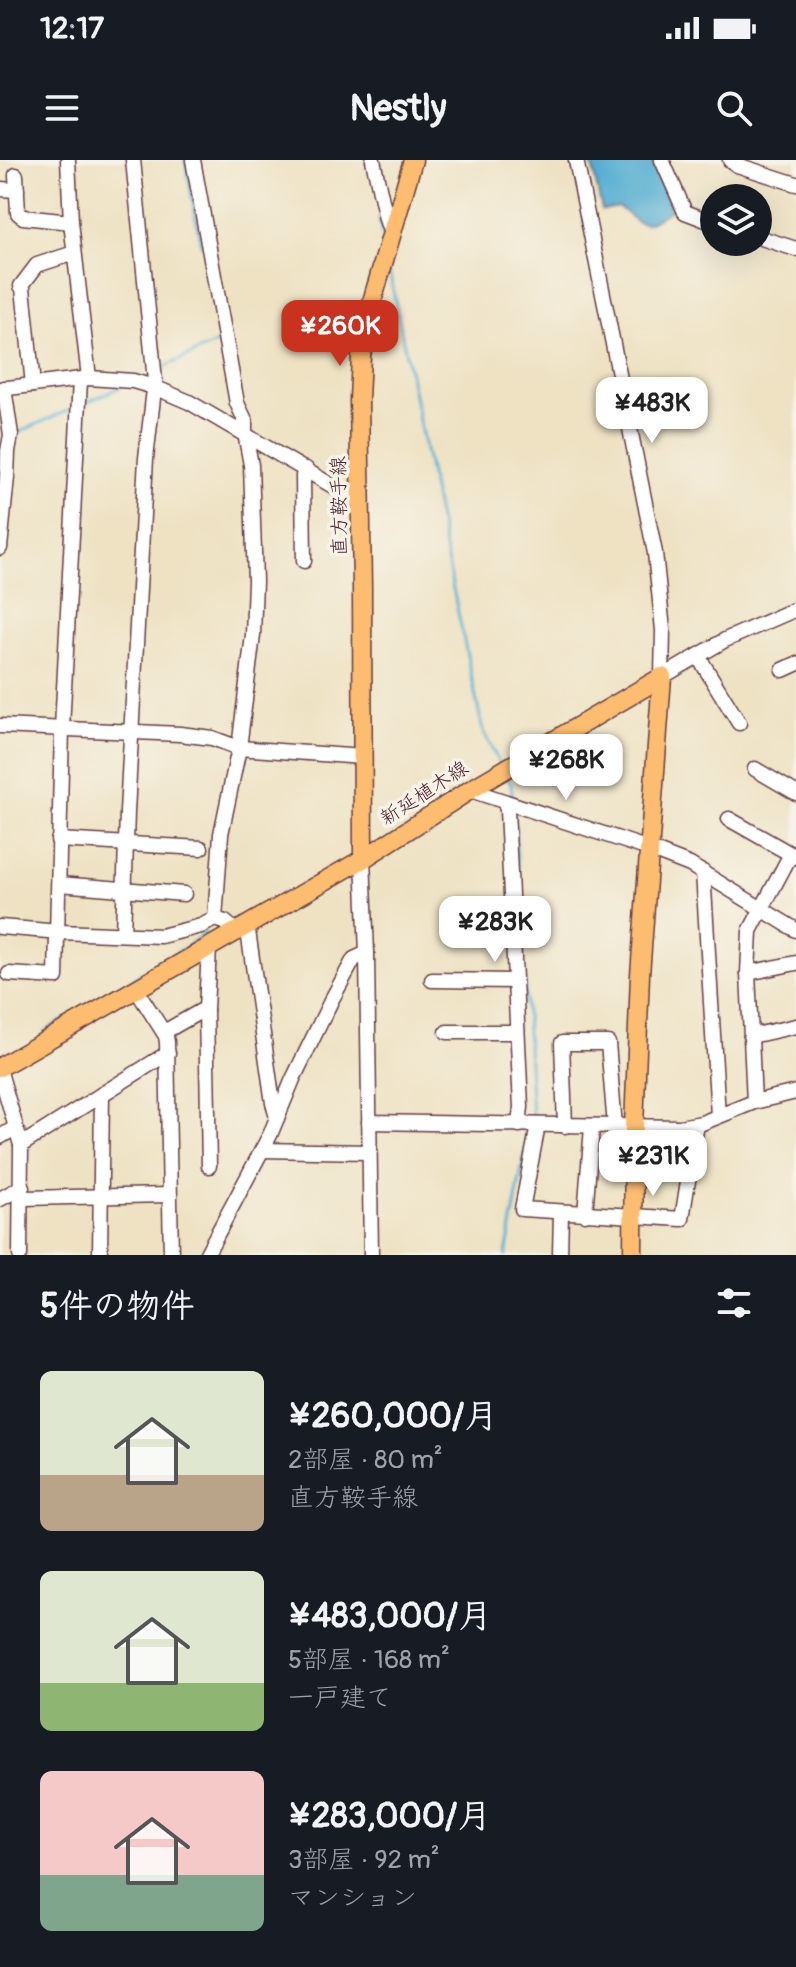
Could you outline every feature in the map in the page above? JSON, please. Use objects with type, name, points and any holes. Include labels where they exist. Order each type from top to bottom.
[{"type":"main road","name":"直方鞍手線","points":[[363,859],[361,356],[369,312],[413,160]]},
{"type":"main road","name":"新延植木線","points":[[1,1073],[136,989],[363,859],[509,766],[662,677]]},
{"type":"main road","points":[[633,1255],[640,975],[662,677]]},
{"type":"street","points":[[9,974],[56,977],[62,728],[85,379],[68,160]]},
{"type":"street","points":[[123,934],[146,458],[154,387],[133,160]]},
{"type":"street","points":[[193,160],[237,403],[245,420],[251,465],[255,581],[253,635],[239,748],[221,834],[215,919]]},
{"type":"street","points":[[373,160],[391,234]]},
{"type":"street","points":[[576,160],[655,553],[663,630],[662,677]]},
{"type":"street","points":[[662,160],[685,212],[700,218]]},
{"type":"street","points":[[730,160],[796,184]]},
{"type":"street","points":[[0,189],[17,182],[18,213],[23,217],[71,222]]},
{"type":"street","points":[[772,239],[795,243]]},
{"type":"street","points":[[33,385],[21,286],[37,265],[74,253]]},
{"type":"street","points":[[0,548],[11,435],[2,388],[85,379],[133,381],[154,387],[189,402],[245,433],[360,502]]},
{"type":"street","points":[[304,561],[303,476],[306,469]]},
{"type":"street","points":[[662,677],[725,640],[796,609]]},
{"type":"street","points":[[698,656],[739,723]]},
{"type":"street","points":[[0,726],[180,734],[212,738],[239,748],[363,757]]},
{"type":"street","points":[[755,769],[796,793]]},
{"type":"street","points":[[470,790],[690,865],[796,930]]},
{"type":"street","points":[[505,802],[521,1107],[519,1125]]},
{"type":"street","points":[[729,819],[793,855],[750,931],[748,973],[754,1102]]},
{"type":"street","points":[[58,840],[201,848]]},
{"type":"street","points":[[363,859],[371,1255]]},
{"type":"street","points":[[703,872],[718,1116]]},
{"type":"street","points":[[59,884],[184,894]]},
{"type":"street","points":[[0,927],[161,936],[201,926],[215,919],[242,928],[277,1118]]},
{"type":"street","points":[[209,947],[206,1010],[209,1166]]},
{"type":"street","points":[[206,1255],[262,1150],[332,999],[354,959],[367,953]]},
{"type":"street","points":[[748,973],[796,963]]},
{"type":"street","points":[[432,980],[515,981]]},
{"type":"street","points":[[136,989],[164,1032],[167,1042],[171,1255]]},
{"type":"street","points":[[164,1032],[206,1010]]},
{"type":"street","points":[[751,1036],[796,1026]]},
{"type":"street","points":[[447,1032],[517,1032]]},
{"type":"street","points":[[565,1126],[562,1043],[608,1043],[615,1127]]},
{"type":"street","points":[[21,1145],[168,1053]]},
{"type":"street","points":[[1,1073],[21,1145],[20,1251],[6,1255]]},
{"type":"street","points":[[369,1122],[679,1127],[697,1124],[754,1102],[796,1092]]},
{"type":"street","points":[[100,1255],[102,1094]]},
{"type":"street","points":[[538,1125],[522,1209],[682,1219],[697,1124]]},
{"type":"street","points":[[585,1214],[592,1127]]},
{"type":"street","points":[[0,1137],[15,1128]]},
{"type":"street","points":[[262,1150],[369,1152]]},
{"type":"street","points":[[0,1199],[22,1192],[170,1195]]},
{"type":"street","points":[[560,1255],[561,1213]]},
{"type":"water","points":[[591,160],[653,160],[671,210],[644,224],[619,207],[602,210]]},
{"type":"waterway","points":[[185,160],[201,245]]},
{"type":"waterway","points":[[379,219],[382,235]]},
{"type":"waterway","points":[[389,270],[483,731],[500,765]]},
{"type":"waterway","points":[[160,369],[219,342]]},
{"type":"waterway","points":[[84,403],[121,387]]},
{"type":"waterway","points":[[230,402],[237,420]]},
{"type":"waterway","points":[[15,434],[73,408]]},
{"type":"waterway","points":[[506,775],[513,798]]},
{"type":"waterway","points":[[514,810],[531,1121]]},
{"type":"waterway","points":[[45,1031],[190,945],[204,930]]},
{"type":"waterway","points":[[506,1255],[529,1129]]}]
